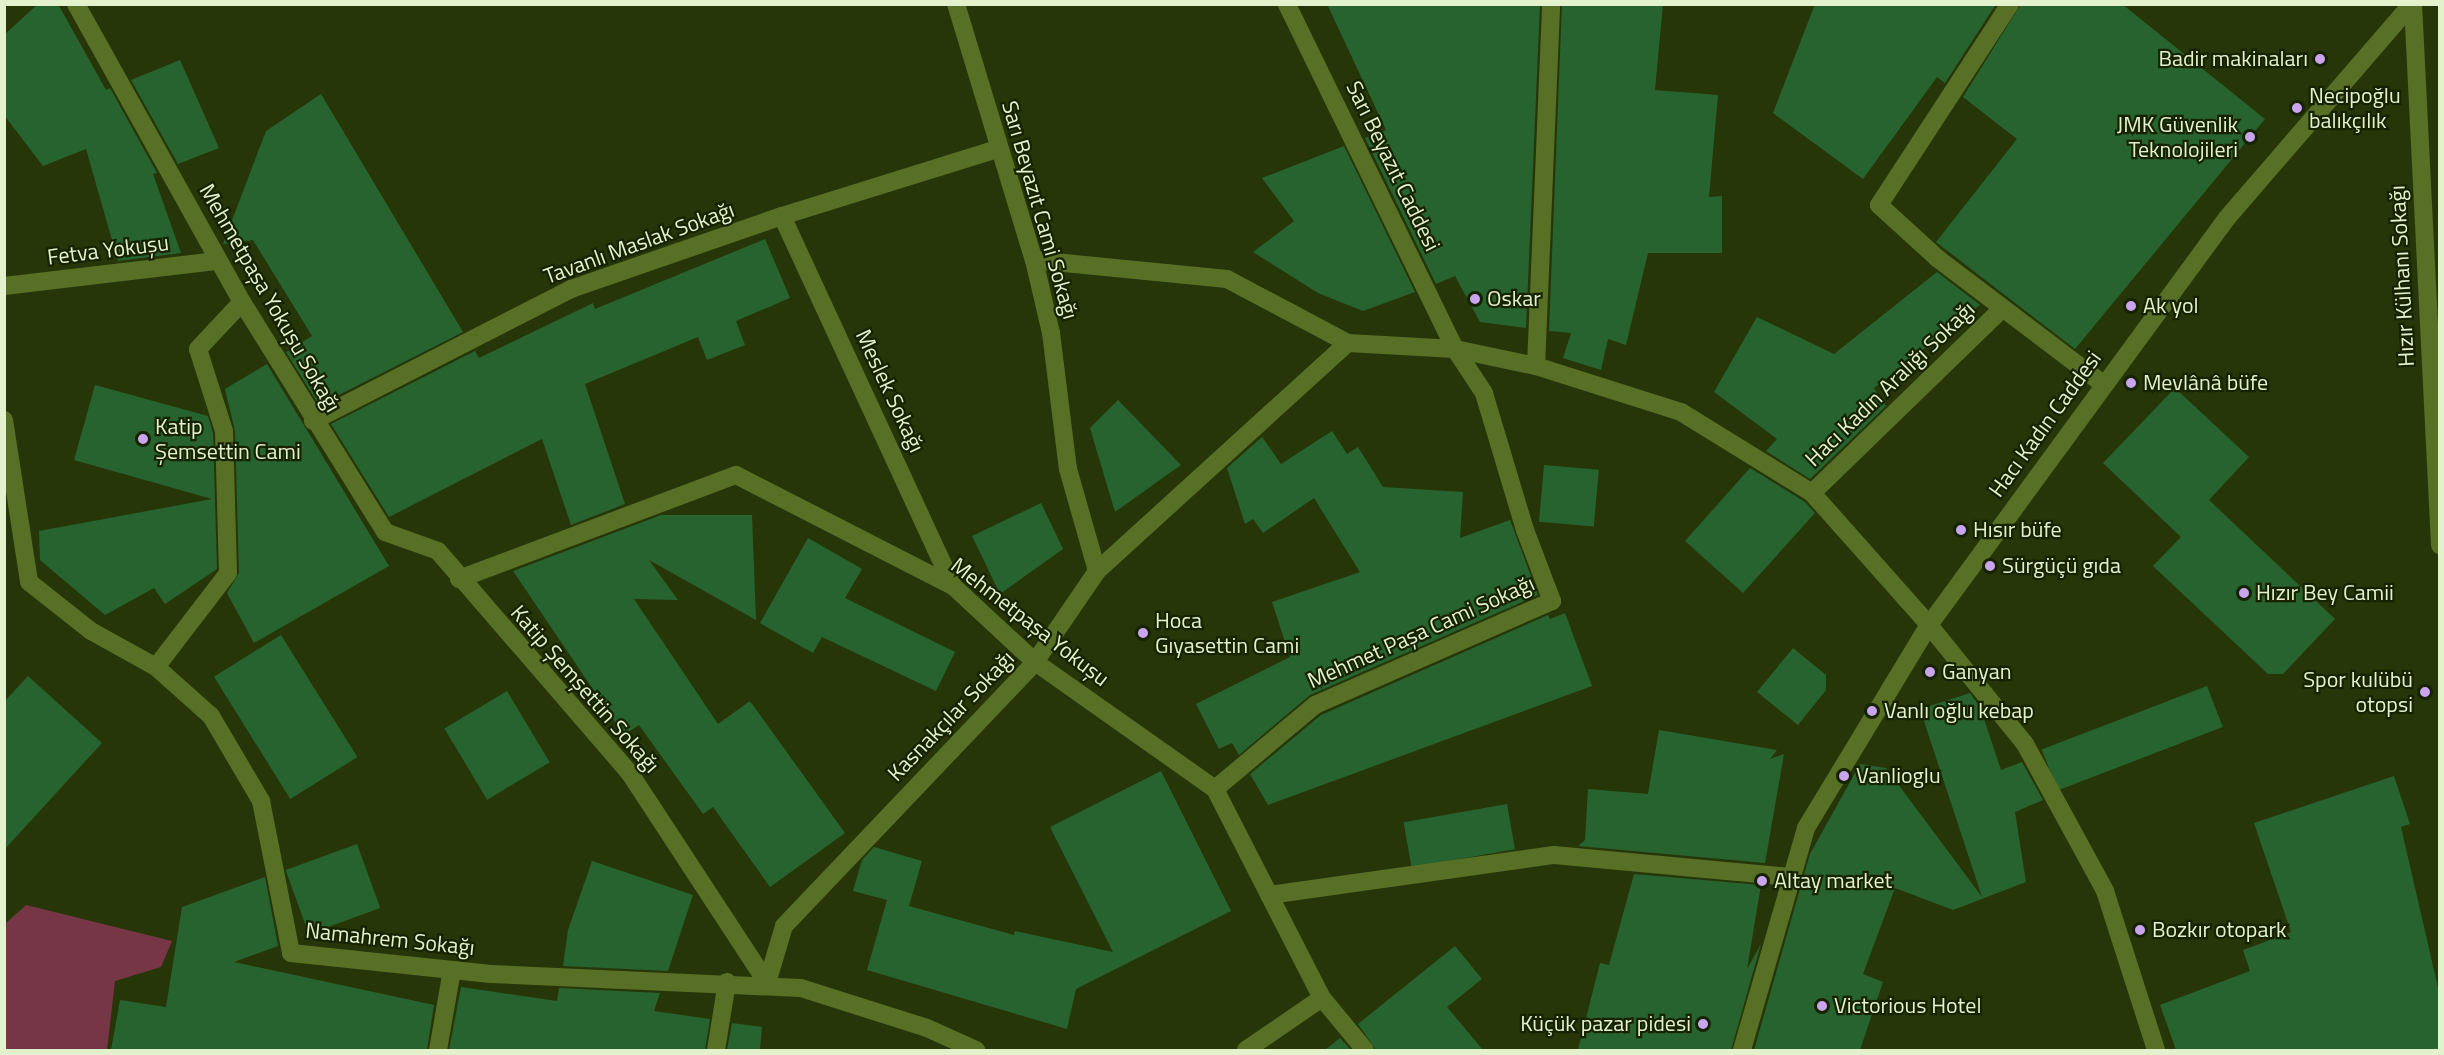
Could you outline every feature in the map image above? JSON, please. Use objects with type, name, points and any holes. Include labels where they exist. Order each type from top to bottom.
[{"type":"street","name":"Mehmetpaşa Yokuşu Sokağı","points":[[76,4],[218,261],[313,421],[385,532],[438,551],[459,579]]},
{"type":"street","name":"Sarı Beyazıt Cami Sokağı","points":[[956,4],[997,149],[1034,260],[1051,333],[1068,469],[1097,571]]},
{"type":"street","name":"Sarı Beyazıt Caddesi","points":[[1287,4],[1455,349]]},
{"type":"street","points":[[1536,366],[1551,4]]},
{"type":"street","points":[[2010,4],[1879,205],[2002,309],[2103,384]]},
{"type":"street","name":"Hacı Kadın Caddesi","points":[[1742,1050],[1806,828],[1929,625],[2103,384],[2227,218],[2413,4]]},
{"type":"street","name":"Hızır Külhanı Sokağı","points":[[2413,4],[2439,545]]},
{"type":"street","name":"Tavanlı Maslak Sokağı","points":[[313,421],[571,289],[782,216],[997,149]]},
{"type":"street","name":"Meslek Sokağı","points":[[782,216],[953,586]]},
{"type":"street","points":[[1034,260],[1227,279],[1348,344],[1455,349],[1536,366],[1681,412],[1812,493],[1929,625],[2025,744],[2105,891],[2156,1050]]},
{"type":"street","name":"Fetva Yokuşu","points":[[4,286],[218,261]]},
{"type":"street","points":[[156,667],[228,573],[224,431],[198,348],[242,302]]},
{"type":"street","name":"Hacı Kadın Aralığı Sokağı","points":[[1812,493],[2002,309]]},
{"type":"street","name":"Kasnakçılar Sokağı","points":[[767,984],[784,926],[1035,662],[1097,571],[1348,344]]},
{"type":"street","name":"Mehmet Paşa Cami Sokağı","points":[[1215,789],[1315,705],[1552,601],[1525,530],[1484,393],[1455,349]]},
{"type":"street","name":"Namahrem Sokağı","points":[[4,420],[29,582],[91,631],[156,667],[211,716],[261,801],[291,952],[453,970],[767,984]]},
{"type":"street","name":"Mehmetpaşa Yokuşu","points":[[459,579],[736,475],[953,586],[1035,662],[1215,789],[1322,999],[1365,1050]]},
{"type":"street","name":"Katip Şemşettin Sokağı","points":[[459,579],[629,772],[767,984]]},
{"type":"street","points":[[1269,895],[1554,855],[1792,877]]},
{"type":"street","points":[[438,1050],[453,970]]},
{"type":"street","points":[[716,1050],[727,982]]},
{"type":"street","points":[[767,984],[801,988],[906,1022],[976,1050]]},
{"type":"street","points":[[1246,1050],[1322,999]]},
{"type":"shaded area","points":[[5,5],[2439,5],[2439,1050],[5,1050]]},
{"type":"shaded area","points":[[26,905],[172,941],[161,967],[115,981],[107,1050],[5,1050],[5,924]]},
{"type":"building","points":[[38,4],[58,4],[106,90],[110,88],[157,173],[153,174],[181,253],[118,261],[86,149],[43,166],[4,115],[4,35]]},
{"type":"building","points":[[1327,4],[1540,4],[1526,328],[1480,322],[1455,276],[1436,284],[1365,138],[1386,130]]},
{"type":"building","points":[[1562,4],[1663,4],[1655,90],[1718,95],[1709,197],[1722,196],[1722,253],[1648,253],[1626,345],[1608,339],[1601,370],[1563,358],[1571,333],[1549,331]]},
{"type":"building","points":[[1815,4],[1996,4],[1945,83],[1937,77],[1863,179],[1773,113]]},
{"type":"building","points":[[2021,4],[2122,4],[2265,119],[2075,349],[1936,242],[2017,139],[1963,97]]},
{"type":"building","points":[[180,60],[219,148],[178,164],[131,80]]},
{"type":"building","points":[[321,94],[463,332],[319,405],[286,352],[312,336],[253,240],[223,244],[266,131]]},
{"type":"building","points":[[1344,146],[1415,292],[1363,311],[1318,293],[1253,252],[1294,221],[1262,178]]},
{"type":"building","points":[[765,239],[790,298],[736,321],[745,345],[707,360],[698,337],[585,384],[625,504],[571,525],[542,439],[389,517],[331,424],[475,351],[479,358],[593,303],[595,309]]},
{"type":"building","points":[[1937,272],[1980,305],[1874,388],[1886,406],[1810,479],[1766,451],[1777,439],[1714,392],[1757,317],[1834,354]]},
{"type":"building","points":[[267,364],[389,566],[254,643],[227,593],[239,573],[235,431],[225,389]]},
{"type":"building","points":[[95,385],[208,416],[213,433],[217,569],[165,604],[154,588],[105,615],[40,560],[39,531],[212,499],[74,460]]},
{"type":"building","points":[[2175,388],[2249,457],[2209,500],[2335,619],[2283,674],[2268,674],[2153,566],[2181,537],[2103,463]]},
{"type":"building","points":[[1118,400],[1181,465],[1115,512],[1090,428]]},
{"type":"building","points":[[1332,431],[1347,454],[1358,447],[1383,487],[1463,492],[1460,538],[1510,520],[1538,595],[1310,695],[1239,755],[1232,743],[1219,749],[1196,704],[1290,657],[1272,602],[1360,572],[1314,498],[1263,533],[1253,519],[1245,524],[1227,468],[1262,437],[1281,464]]},
{"type":"building","points":[[1544,465],[1599,470],[1594,527],[1539,522]]},
{"type":"building","points":[[1750,468],[1805,502],[1815,513],[1743,593],[1685,541]]},
{"type":"building","points":[[1041,503],[1063,549],[1000,594],[972,536]]},
{"type":"building","points":[[661,515],[752,515],[756,620],[649,560],[678,600],[634,599],[718,724],[750,701],[845,833],[770,887],[713,807],[703,814],[639,725],[624,735],[513,571]]},
{"type":"building","points":[[808,538],[862,569],[845,598],[955,652],[936,691],[822,637],[813,653],[760,623]]},
{"type":"building","points":[[1565,613],[1592,686],[1268,805],[1250,774],[1321,715],[1548,615],[1550,619]]},
{"type":"building","points":[[281,635],[357,757],[290,799],[214,677]]},
{"type":"building","points":[[1793,648],[1826,675],[1826,690],[1798,725],[1757,692]]},
{"type":"building","points":[[28,676],[102,743],[4,850],[4,702]]},
{"type":"building","points":[[2207,686],[2223,727],[2058,791],[2042,749]]},
{"type":"building","points":[[507,691],[550,762],[487,800],[444,729]]},
{"type":"building","points":[[1970,693],[1980,707],[2001,770],[2022,762],[2043,800],[2015,812],[2026,882],[1953,910],[1895,888],[1863,974],[1883,982],[1860,1050],[1754,1050],[1810,854],[1860,764],[1886,768],[1982,897],[1920,709]]},
{"type":"building","points":[[1659,730],[1777,750],[1770,759],[1784,754],[1765,863],[1578,846],[1585,840],[1588,789],[1648,794]]},
{"type":"building","points":[[1161,771],[1231,911],[1076,989],[1067,1029],[867,970],[887,900],[853,891],[862,860],[874,847],[922,861],[909,906],[1014,935],[1015,931],[1113,952],[1050,827]]},
{"type":"building","points":[[2394,776],[2410,824],[2401,827],[2439,992],[2439,1050],[2176,1050],[2160,1005],[2250,971],[2243,950],[2291,932],[2254,823]]},
{"type":"building","points":[[1507,804],[1515,849],[1412,868],[1404,822]]},
{"type":"building","points":[[357,844],[380,908],[309,934],[286,870]]},
{"type":"building","points":[[592,861],[693,895],[668,971],[563,966],[568,930]]},
{"type":"building","points":[[1634,874],[1761,885],[1747,969],[1761,944],[1731,1050],[1578,1050],[1600,963],[1609,965]]},
{"type":"building","points":[[265,877],[278,946],[234,962],[434,1005],[427,1050],[111,1050],[120,1000],[166,1007],[182,907]]},
{"type":"building","points":[[1455,946],[1482,979],[1447,1007],[1483,1050],[1376,1050],[1358,1024]]},
{"type":"building","points":[[461,987],[557,1001],[559,988],[660,993],[654,1011],[710,1019],[705,1050],[449,1050]]},
{"type":"building","points":[[732,1023],[762,1027],[760,1050],[727,1050]]},
{"type":"building","points":[[1340,1038],[1351,1050],[1325,1050]]},
{"type":"place","name":"Badir makinaları","points":[[2320,59]]},
{"type":"place","name":"Necipoğlu balıkçılık","points":[[2297,108]]},
{"type":"place","name":"JMK Güvenlik Teknolojileri","points":[[2250,137]]},
{"type":"place","name":"Oskar","points":[[1475,299]]},
{"type":"place","name":"Ak yol","points":[[2131,306]]},
{"type":"place","name":"Mevlânâ büfe","points":[[2131,383]]},
{"type":"place","name":"Katip Şemsettin Cami","points":[[143,439]]},
{"type":"place","name":"Hısır büfe","points":[[1961,530]]},
{"type":"place","name":"Sürgüçü gıda","points":[[1990,566]]},
{"type":"place","name":"Hızır Bey Camii","points":[[2244,593]]},
{"type":"place","name":"Hoca Gıyasettin Cami","points":[[1143,633]]},
{"type":"place","name":"Ganyan","points":[[1930,672]]},
{"type":"place","name":"Spor kulübü otopsi","points":[[2425,692]]},
{"type":"place","name":"Vanlı oğlu kebap","points":[[1872,711]]},
{"type":"place","name":"Vanlioglu","points":[[1844,776]]},
{"type":"place","name":"Altay market","points":[[1762,881]]},
{"type":"place","name":"Bozkır otopark","points":[[2140,930]]},
{"type":"place","name":"Victorious Hotel","points":[[1822,1006]]},
{"type":"place","name":"Küçük pazar pidesi","points":[[1703,1024]]}]
